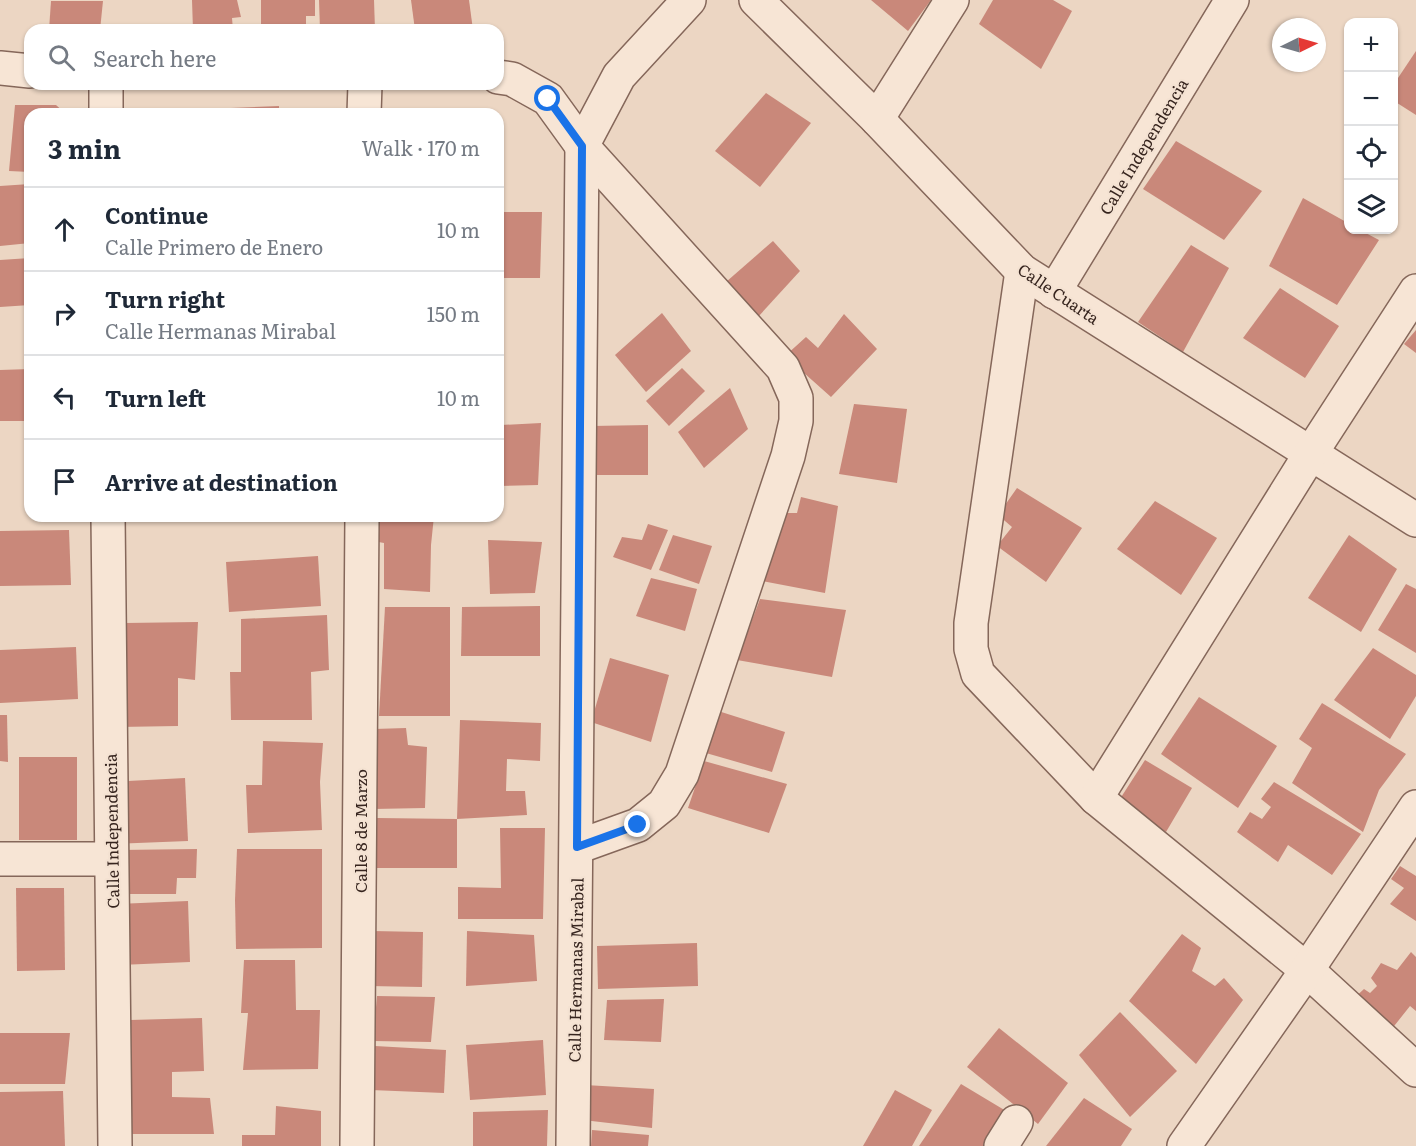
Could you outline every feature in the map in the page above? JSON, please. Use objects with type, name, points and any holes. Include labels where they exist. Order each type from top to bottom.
[{"type":"street","points":[[582,146],[619,76],[689,0]]},
{"type":"street","name":"Calle Cuarta","points":[[756,0],[877,119],[1022,272],[1416,519]]},
{"type":"street","points":[[877,119],[952,0]]},
{"type":"street","name":"Calle Independencia","points":[[1054,292],[1232,0]]},
{"type":"street","points":[[0,68],[24,70]]},
{"type":"street","points":[[504,78],[512,79],[548,99],[582,146],[783,368],[796,398],[796,421],[788,456],[682,774],[664,804],[638,825],[577,847]]},
{"type":"street","points":[[106,90],[106,108]]},
{"type":"street","points":[[364,90],[364,108]]},
{"type":"street","name":"Calle Hermanas Mirabal","points":[[573,1146],[582,146]]},
{"type":"street","points":[[1022,272],[971,623],[971,649],[978,674],[1096,798],[1307,970],[1416,1070]]},
{"type":"street","points":[[1096,798],[1311,453],[1416,291]]},
{"type":"street","name":"Calle Independencia","points":[[108,522],[115,1146]]},
{"type":"street","name":"Calle 8 de Marzo","points":[[357,1146],[362,522]]},
{"type":"street","points":[[1184,1146],[1307,970],[1416,807]]},
{"type":"street","points":[[0,859],[111,859]]},
{"type":"building","points":[[192,0],[237,0],[241,17],[232,18],[232,24],[193,24]]},
{"type":"building","points":[[261,0],[315,0],[315,16],[306,16],[306,24],[261,24]]},
{"type":"building","points":[[319,0],[374,0],[375,24],[320,24]]},
{"type":"building","points":[[411,0],[469,0],[472,24],[414,24]]},
{"type":"building","points":[[871,0],[931,0],[908,31]]},
{"type":"building","points":[[993,0],[1053,0],[1072,11],[1041,69],[979,24]]},
{"type":"building","points":[[51,1],[103,1],[101,24],[49,24]]},
{"type":"building","points":[[1416,51],[1416,115],[1398,104],[1398,78]]},
{"type":"building","points":[[766,93],[811,123],[760,187],[715,151]]},
{"type":"building","points":[[15,105],[56,105],[59,108],[24,108],[24,172],[9,171]]},
{"type":"building","points":[[279,106],[279,108],[231,108]]},
{"type":"building","points":[[1176,141],[1262,191],[1224,240],[1143,189]]},
{"type":"building","points":[[24,184],[24,244],[0,246],[0,186]]},
{"type":"building","points":[[1303,198],[1344,221],[1344,234],[1368,234],[1379,240],[1337,305],[1269,266]]},
{"type":"building","points":[[504,212],[542,212],[540,278],[504,278]]},
{"type":"building","points":[[773,241],[800,271],[758,317],[726,282]]},
{"type":"building","points":[[1191,245],[1229,268],[1183,352],[1138,322]]},
{"type":"building","points":[[24,258],[24,305],[0,307],[0,260]]},
{"type":"building","points":[[1280,288],[1339,326],[1305,378],[1243,338]]},
{"type":"building","points":[[662,313],[691,351],[646,392],[615,355]]},
{"type":"building","points":[[844,314],[877,349],[831,397],[785,356],[806,337],[818,348]]},
{"type":"building","points":[[1416,330],[1416,353],[1404,344]]},
{"type":"building","points":[[682,368],[705,391],[669,426],[646,401]]},
{"type":"building","points":[[24,369],[24,421],[0,421],[0,370]]},
{"type":"building","points":[[730,388],[748,429],[704,468],[678,432]]},
{"type":"building","points":[[854,404],[907,409],[897,483],[839,474]]},
{"type":"building","points":[[541,423],[538,485],[504,486],[504,425]]},
{"type":"building","points":[[648,425],[648,475],[590,475],[592,426]]},
{"type":"building","points":[[1017,488],[1082,528],[1046,582],[997,546],[1012,527],[998,515]]},
{"type":"building","points":[[801,497],[838,506],[825,593],[762,581],[785,513],[797,513]]},
{"type":"building","points":[[1155,501],[1217,538],[1181,595],[1117,549]]},
{"type":"building","points":[[373,522],[433,522],[430,592],[384,589],[384,543],[373,541]]},
{"type":"building","points":[[648,524],[668,530],[651,570],[613,557],[622,537],[642,540]]},
{"type":"building","points":[[69,530],[71,585],[0,586],[0,531]]},
{"type":"building","points":[[673,535],[712,546],[699,584],[659,570]]},
{"type":"building","points":[[1349,535],[1397,569],[1361,632],[1308,598]]},
{"type":"building","points":[[488,540],[542,542],[535,593],[490,594]]},
{"type":"building","points":[[318,556],[321,606],[229,612],[226,562]]},
{"type":"building","points":[[651,578],[697,589],[685,631],[636,616]]},
{"type":"building","points":[[1406,584],[1416,589],[1416,653],[1378,630]]},
{"type":"building","points":[[760,599],[846,610],[832,677],[737,660]]},
{"type":"building","points":[[540,606],[540,656],[461,656],[462,607]]},
{"type":"building","points":[[385,607],[450,607],[450,716],[379,716]]},
{"type":"building","points":[[327,615],[329,670],[311,672],[312,720],[231,720],[230,672],[241,672],[241,619]]},
{"type":"building","points":[[198,622],[195,680],[178,678],[178,726],[118,727],[118,679],[126,679],[125,623]]},
{"type":"building","points":[[76,647],[78,699],[0,703],[0,650]]},
{"type":"building","points":[[1373,648],[1416,675],[1416,696],[1390,739],[1334,700]]},
{"type":"building","points":[[610,658],[669,675],[651,742],[591,722]]},
{"type":"building","points":[[1199,697],[1277,746],[1238,808],[1161,754]]},
{"type":"building","points":[[1322,703],[1406,754],[1379,790],[1363,832],[1292,783],[1312,748],[1299,739]]},
{"type":"building","points":[[715,710],[785,732],[772,772],[699,751]]},
{"type":"building","points":[[0,715],[7,715],[8,762],[0,761]]},
{"type":"building","points":[[460,720],[541,723],[540,761],[507,759],[506,791],[525,791],[527,815],[457,819]]},
{"type":"building","points":[[406,728],[408,745],[427,747],[425,808],[373,809],[374,729]]},
{"type":"building","points":[[263,741],[323,743],[320,782],[322,830],[248,833],[246,785],[262,785]]},
{"type":"building","points":[[19,757],[77,757],[77,840],[19,840]]},
{"type":"building","points":[[1145,760],[1192,788],[1166,832],[1118,802]]},
{"type":"building","points":[[704,761],[787,784],[769,833],[688,808]]},
{"type":"building","points":[[185,778],[188,841],[112,844],[109,782]]},
{"type":"building","points":[[1274,782],[1361,834],[1332,875],[1288,845],[1278,862],[1237,832],[1250,812],[1262,819],[1271,807],[1261,799]]},
{"type":"building","points":[[377,818],[457,819],[457,868],[375,868]]},
{"type":"building","points":[[500,828],[545,828],[543,919],[458,919],[458,887],[501,888]]},
{"type":"building","points":[[197,849],[196,878],[177,878],[176,894],[117,894],[119,850]]},
{"type":"building","points":[[237,849],[322,849],[322,948],[236,949]]},
{"type":"building","points":[[1400,866],[1416,876],[1416,921],[1390,904],[1404,888],[1391,879]]},
{"type":"building","points":[[16,888],[64,888],[65,970],[17,971]]},
{"type":"building","points":[[188,901],[190,962],[120,965],[117,904]]},
{"type":"building","points":[[372,931],[423,932],[422,987],[369,986]]},
{"type":"building","points":[[467,931],[534,935],[537,981],[466,986]]},
{"type":"building","points":[[1182,934],[1201,948],[1192,971],[1215,986],[1224,978],[1243,1000],[1196,1064],[1129,1001]]},
{"type":"building","points":[[697,943],[698,986],[598,989],[597,946]]},
{"type":"building","points":[[1411,952],[1416,957],[1416,1011],[1410,1006],[1387,1035],[1352,1000],[1364,989],[1370,993],[1377,986],[1371,978],[1381,963],[1397,970]]},
{"type":"building","points":[[244,960],[295,960],[296,1010],[320,1010],[318,1069],[243,1070],[248,1013],[241,1013]]},
{"type":"building","points":[[377,996],[435,997],[431,1042],[373,1041]]},
{"type":"building","points":[[664,999],[661,1042],[604,1040],[607,1000]]},
{"type":"building","points":[[1120,1012],[1177,1071],[1130,1117],[1079,1055]]},
{"type":"building","points":[[202,1018],[204,1071],[172,1072],[172,1097],[210,1098],[214,1134],[127,1134],[130,1020]]},
{"type":"building","points":[[999,1028],[1068,1083],[1038,1124],[967,1067]]},
{"type":"building","points":[[0,1033],[70,1033],[65,1084],[0,1084]]},
{"type":"building","points":[[543,1040],[546,1095],[470,1100],[466,1045]]},
{"type":"building","points":[[375,1046],[446,1050],[444,1093],[371,1090]]},
{"type":"building","points":[[961,1084],[1006,1111],[984,1146],[919,1146]]},
{"type":"building","points":[[585,1085],[654,1089],[652,1128],[583,1120]]},
{"type":"building","points":[[895,1090],[932,1110],[912,1146],[863,1146]]},
{"type":"building","points":[[63,1091],[65,1146],[0,1146],[0,1092]]},
{"type":"building","points":[[1084,1098],[1132,1129],[1121,1146],[1046,1146]]},
{"type":"building","points":[[276,1106],[321,1111],[321,1146],[242,1146],[242,1135],[275,1135]]},
{"type":"building","points":[[548,1110],[547,1146],[473,1146],[473,1112]]},
{"type":"building","points":[[592,1130],[649,1135],[648,1146],[591,1146]]},
{"type":"route","points":[[548,99],[582,146],[577,847],[638,825]]}]
